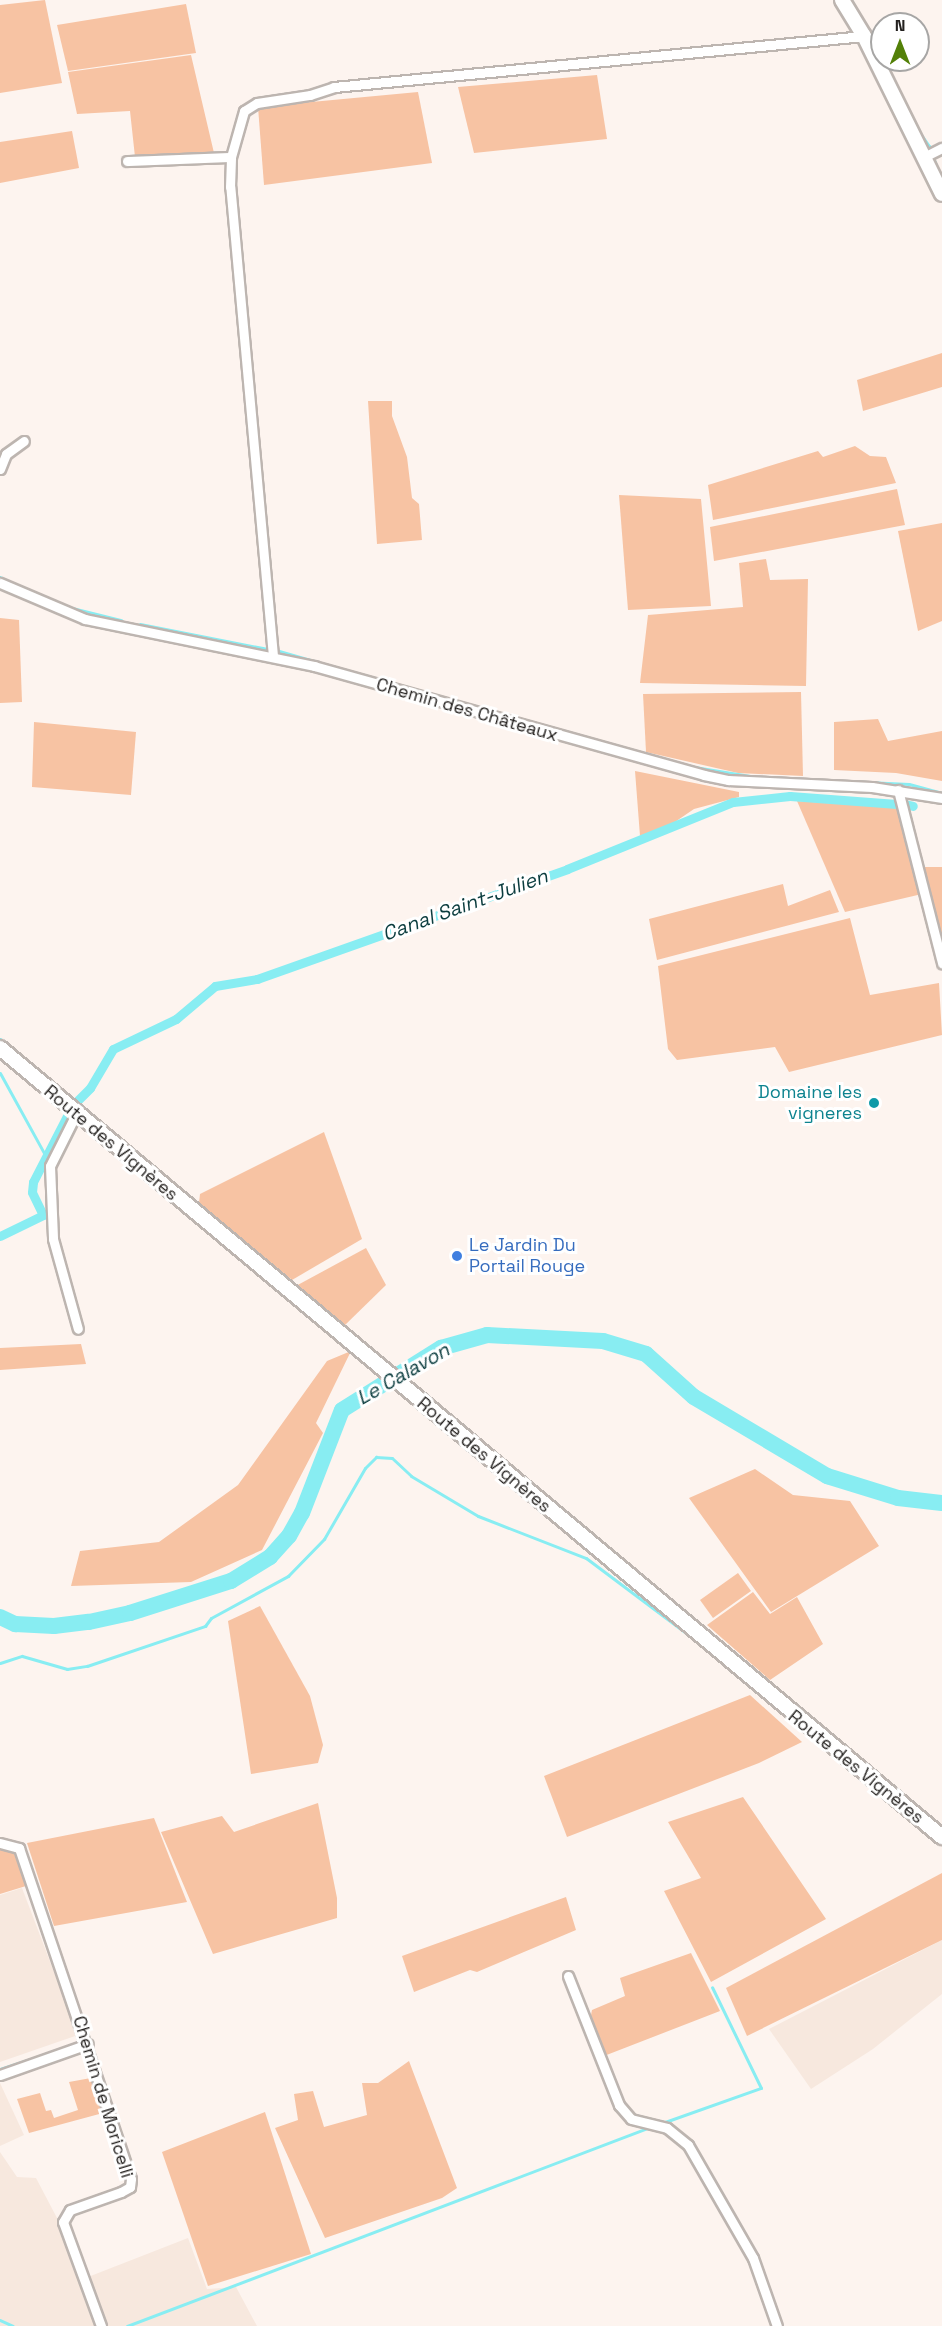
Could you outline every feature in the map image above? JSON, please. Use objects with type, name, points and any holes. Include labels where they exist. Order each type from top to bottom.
[{"type":"street","points":[[842,0],[864,36],[942,194]]},
{"type":"street","points":[[273,656],[230,187],[231,157],[244,111],[249,106],[310,96],[334,87],[864,36]]},
{"type":"street","points":[[924,157],[942,148]]},
{"type":"street","points":[[127,162],[231,157]]},
{"type":"street","points":[[0,469],[6,454],[24,441]]},
{"type":"street","name":"Chemin des Châteaux","points":[[0,583],[85,619],[273,656],[728,780],[898,790],[942,798]]},
{"type":"street","points":[[898,790],[942,963]]},
{"type":"street","name":"Route des Vignères","points":[[0,1048],[942,1837]]},
{"type":"street","points":[[72,1110],[50,1166],[53,1239],[78,1329]]},
{"type":"street","name":"Chemin de Moricelli","points":[[0,1843],[19,1848],[88,2044],[131,2180],[130,2187],[121,2192],[70,2210],[63,2222],[101,2326]]},
{"type":"street","points":[[568,1976],[619,2105],[631,2119],[667,2128],[688,2145],[753,2258],[777,2326]]},
{"type":"street","points":[[0,2075],[88,2044]]},
{"type":"shaded area","points":[[45,0],[62,83],[0,93],[0,5]]},
{"type":"shaded area","points":[[186,4],[196,53],[68,71],[57,25]]},
{"type":"shaded area","points":[[191,55],[214,153],[135,157],[130,111],[77,114],[68,72]]},
{"type":"shaded area","points":[[597,75],[607,139],[474,153],[458,87]]},
{"type":"shaded area","points":[[418,92],[432,163],[264,185],[258,107]]},
{"type":"shaded area","points":[[72,131],[79,168],[0,183],[0,142]]},
{"type":"shaded area","points":[[942,353],[942,387],[863,411],[857,380]]},
{"type":"shaded area","points":[[368,401],[392,401],[392,416],[407,457],[412,498],[419,504],[422,540],[377,544]]},
{"type":"shaded area","points":[[855,446],[870,456],[886,457],[896,483],[713,520],[708,485],[818,451],[823,457]]},
{"type":"shaded area","points":[[897,489],[905,525],[714,561],[710,527]]},
{"type":"shaded area","points":[[619,495],[701,499],[711,606],[628,610]]},
{"type":"shaded area","points":[[942,523],[942,621],[918,631],[898,531]]},
{"type":"shaded area","points":[[766,559],[770,580],[808,579],[806,686],[640,683],[648,615],[743,607],[739,563]]},
{"type":"shaded area","points":[[0,618],[19,620],[22,702],[0,703]]},
{"type":"shaded area","points":[[801,692],[803,776],[738,773],[646,752],[643,694]]},
{"type":"shaded area","points":[[878,719],[888,741],[942,731],[942,781],[896,773],[834,770],[834,722]]},
{"type":"shaded area","points":[[34,722],[136,732],[131,795],[32,787]]},
{"type":"shaded area","points":[[635,771],[739,792],[739,797],[694,809],[669,826],[640,836]]},
{"type":"shaded area","points":[[797,801],[900,808],[922,894],[845,912]]},
{"type":"shaded area","points":[[923,867],[942,867],[942,948]]},
{"type":"shaded area","points":[[783,884],[788,906],[830,890],[839,912],[657,960],[649,919]]},
{"type":"shaded area","points":[[850,918],[870,995],[939,983],[942,1035],[789,1072],[775,1047],[677,1060],[668,1049],[658,966]]},
{"type":"shaded area","points":[[324,1132],[362,1239],[292,1280],[199,1203],[200,1194]]},
{"type":"shaded area","points":[[366,1248],[386,1285],[343,1327],[294,1287]]},
{"type":"shaded area","points":[[81,1344],[86,1364],[0,1370],[0,1348]]},
{"type":"shaded area","points":[[351,1351],[316,1423],[323,1433],[262,1550],[191,1582],[71,1586],[80,1551],[159,1542],[238,1485],[327,1361]]},
{"type":"shaded area","points":[[755,1469],[793,1495],[850,1501],[879,1546],[771,1612],[689,1498]]},
{"type":"shaded area","points":[[738,1573],[751,1591],[713,1618],[700,1600]]},
{"type":"shaded area","points":[[753,1592],[770,1614],[797,1597],[823,1644],[770,1680],[707,1625]]},
{"type":"shaded area","points":[[260,1606],[310,1696],[323,1745],[318,1763],[251,1774],[228,1621]]},
{"type":"shaded area","points":[[750,1695],[802,1742],[759,1763],[567,1837],[544,1776]]},
{"type":"shaded area","points":[[743,1797],[826,1919],[711,1982],[664,1891],[701,1878],[668,1822]]},
{"type":"shaded area","points":[[318,1803],[337,1898],[337,1918],[213,1954],[161,1832],[222,1816],[234,1832]]},
{"type":"shaded area","points":[[154,1818],[187,1902],[54,1926],[27,1843]]},
{"type":"shaded area","points":[[0,1849],[14,1853],[26,1886],[0,1894]]},
{"type":"shaded area","points":[[942,1873],[942,1940],[747,2036],[726,1988]]},
{"type":"shaded area","points":[[22,1888],[78,2035],[0,2062],[0,1895]]},
{"type":"shaded area","points":[[566,1897],[576,1930],[477,1972],[470,1970],[414,1992],[402,1956]]},
{"type":"shaded area","points":[[942,1940],[942,1994],[873,2049],[811,2089],[769,2029]]},
{"type":"shaded area","points":[[691,1953],[720,2011],[604,2056],[590,2020],[592,2010],[625,1996],[620,1978]]},
{"type":"shaded area","points":[[409,2061],[457,2188],[442,2198],[325,2238],[275,2128],[298,2120],[294,2094],[313,2091],[324,2127],[367,2115],[362,2083],[378,2083]]},
{"type":"shaded area","points":[[91,2078],[103,2113],[29,2133],[17,2099],[40,2093],[46,2111],[51,2110],[54,2118],[78,2110],[69,2082]]},
{"type":"shaded area","points":[[0,2083],[24,2135],[0,2146]]},
{"type":"shaded area","points":[[265,2112],[311,2254],[208,2286],[162,2152]]},
{"type":"shaded area","points":[[0,2152],[17,2177],[36,2178],[88,2277],[188,2238],[207,2289],[236,2287],[257,2326],[0,2326]]},
{"type":"waterway","points":[[851,0],[868,30]]},
{"type":"waterway","points":[[917,129],[929,146],[939,173]]},
{"type":"waterway","points":[[0,577],[12,583]]},
{"type":"waterway","points":[[68,607],[121,620]]},
{"type":"waterway","points":[[140,624],[267,649]]},
{"type":"waterway","points":[[279,651],[387,682]]},
{"type":"waterway","points":[[688,766],[756,777]]},
{"type":"waterway","points":[[762,777],[909,784],[942,793]]},
{"type":"waterway","name":"Canal Saint-Julien","points":[[74,1104],[90,1088],[113,1049],[176,1019],[215,986],[257,979],[567,869],[733,802],[790,796],[897,804]]},
{"type":"waterway","name":"Canal Saint-Julien","points":[[905,804],[913,806]]},
{"type":"waterway","points":[[0,1039],[8,1046]]},
{"type":"waterway","points":[[0,1073],[45,1155]]},
{"type":"waterway","name":"Canal Saint-Julien","points":[[0,1236],[43,1215],[32,1192],[33,1182],[69,1112]]},
{"type":"waterway","points":[[153,1167],[199,1206]]},
{"type":"waterway","name":"Le Calavon","points":[[0,1617],[15,1624],[54,1626],[89,1622],[130,1613],[231,1581],[270,1557],[289,1536],[302,1513],[342,1410],[441,1348],[487,1335],[603,1341],[646,1354],[694,1397],[827,1476],[898,1498],[942,1503]]},
{"type":"waterway","points":[[0,1663],[22,1656],[67,1669],[87,1666],[205,1626],[211,1618],[288,1576],[324,1539],[365,1468],[376,1457],[392,1458],[411,1476],[478,1516],[586,1558],[706,1648]]},
{"type":"waterway","points":[[722,1662],[929,1835]]},
{"type":"waterway","points":[[662,2123],[761,2088],[712,1987]]},
{"type":"waterway","points":[[0,2069],[70,2046]]},
{"type":"waterway","points":[[127,2326],[650,2127]]},
{"type":"waterway","points":[[0,2320],[13,2326]]},
{"type":"place","name":"Domaine les vigneres","points":[[874,1103]]},
{"type":"place","name":"Le Jardin Du Portail Rouge","points":[[457,1256]]}]
